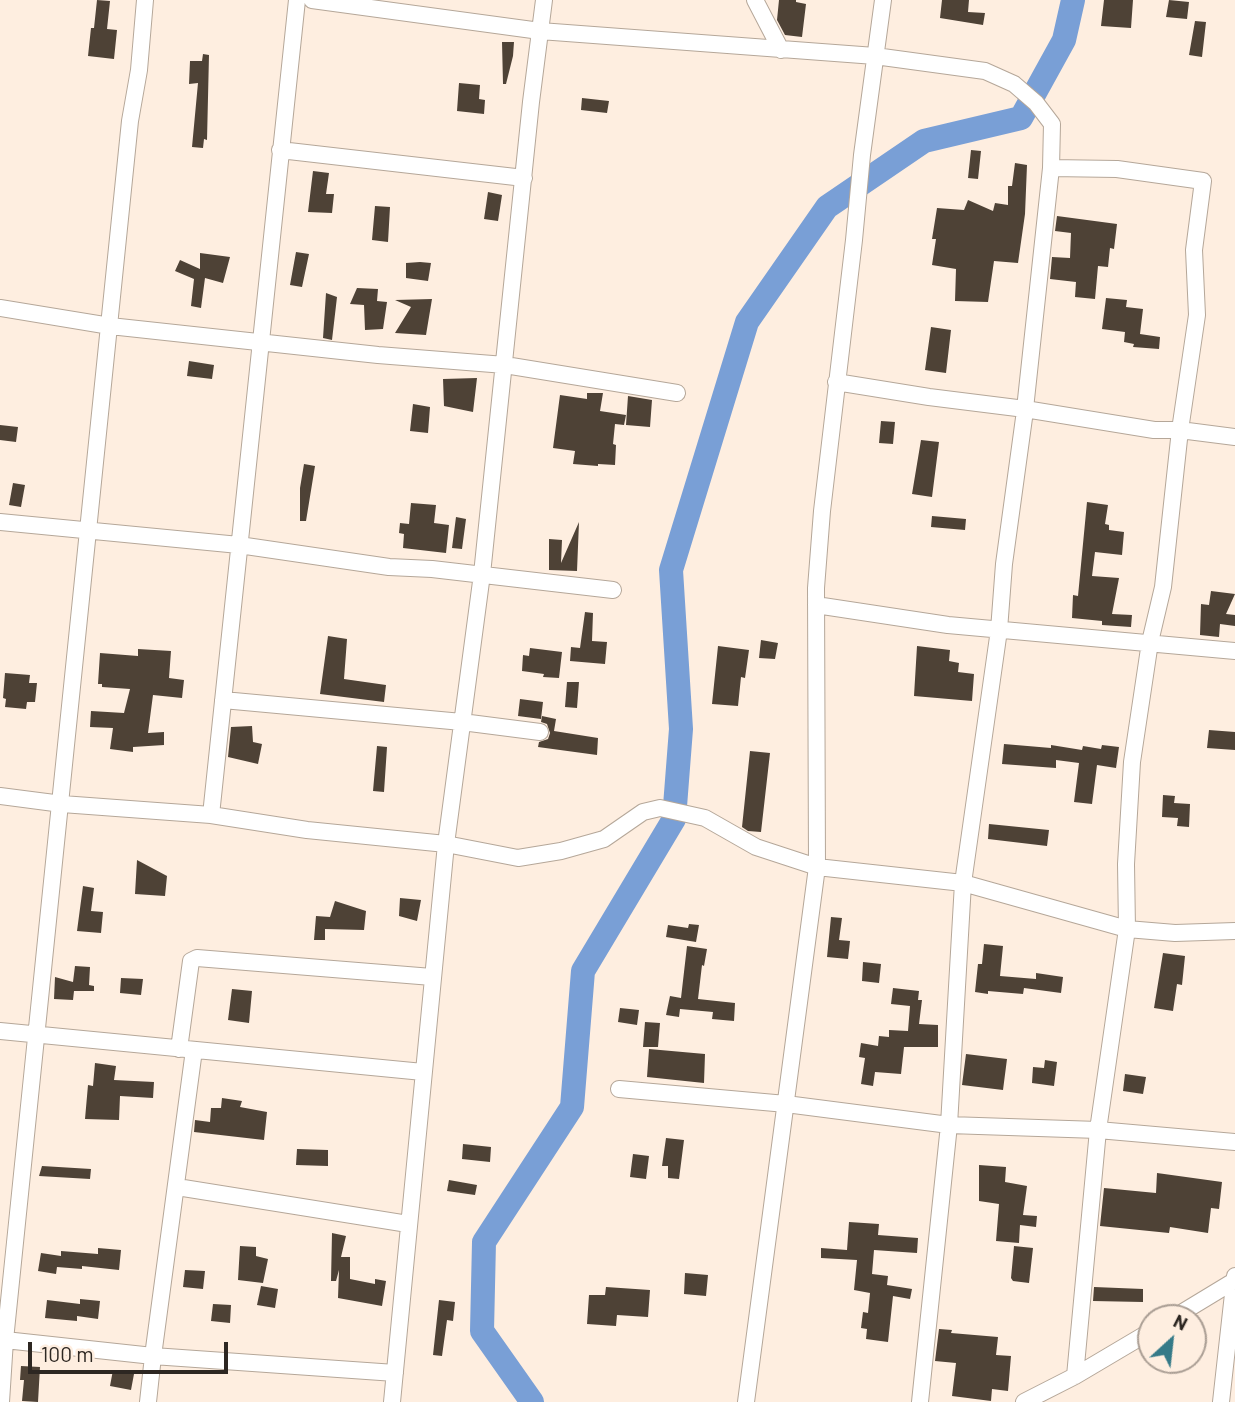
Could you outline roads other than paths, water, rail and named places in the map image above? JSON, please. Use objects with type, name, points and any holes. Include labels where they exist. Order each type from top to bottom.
[{"type":"street","points":[[1,1402],[36,1035],[62,804],[130,121],[139,70],[145,0]]},
{"type":"street","points":[[211,815],[297,0]]},
{"type":"street","points":[[312,0],[540,31],[875,56],[985,71],[1014,84],[1036,103],[1052,124],[1051,168],[1025,409],[1004,564],[999,630],[963,883],[950,1125],[919,1402]]},
{"type":"street","points":[[392,1402],[446,844],[482,574],[544,0]]},
{"type":"street","points":[[755,0],[781,50]]},
{"type":"street","points":[[746,1402],[817,867],[816,605],[822,512],[883,0]]},
{"type":"street","points":[[281,150],[524,178]]},
{"type":"street","points":[[1051,168],[1117,169],[1203,181],[1194,250],[1197,315],[1180,430],[1163,587],[1150,642],[1132,762],[1126,864],[1127,929],[1098,1130],[1074,1376]]},
{"type":"street","points":[[0,308],[110,326],[378,355],[505,365],[677,393]]},
{"type":"street","points":[[836,382],[1154,430],[1180,430],[1235,437]]},
{"type":"street","points":[[0,522],[239,545],[389,567],[482,574],[613,590]]},
{"type":"street","points":[[816,605],[999,630],[1235,652]]},
{"type":"street","points":[[223,700],[462,722],[540,732]]},
{"type":"street","points":[[0,796],[62,804],[211,815],[307,830],[446,844],[518,858],[561,851],[604,839],[643,812],[660,808],[705,818],[756,848],[817,867],[963,883],[1127,929],[1175,933],[1235,931]]},
{"type":"street","points":[[148,1402],[177,1187],[191,961],[197,958],[432,977]]},
{"type":"street","points":[[0,1031],[423,1072]]},
{"type":"street","points":[[619,1089],[786,1104],[950,1125],[1098,1130],[1235,1142]]},
{"type":"street","points":[[177,1187],[408,1224]]},
{"type":"street","points":[[1194,1304],[1235,1278]]},
{"type":"street","points":[[1221,1402],[1235,1278]]},
{"type":"street","points":[[1024,1402],[1137,1339]]},
{"type":"street","points":[[5,1340],[153,1356],[395,1373]]},
{"type":"waterway","points":[[532,1402],[482,1331],[484,1242],[572,1107],[583,971],[674,819],[681,729],[671,570],[747,322],[827,207],[924,141],[1021,118],[1064,40],[1073,0]]}]
